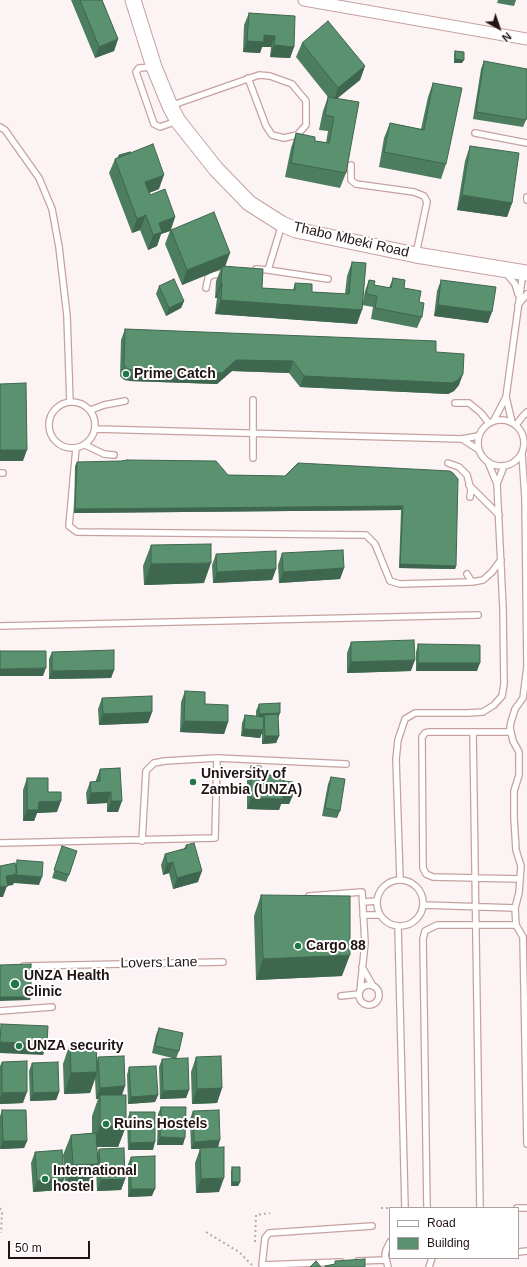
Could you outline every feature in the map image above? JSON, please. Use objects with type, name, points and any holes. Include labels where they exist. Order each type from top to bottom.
[{"type":"main road","name":"Thabo Mbeki Road","points":[[133,0],[154,67],[170,106],[178,121],[216,169],[249,203],[282,224],[296,230],[416,255],[525,273]]},
{"type":"street","points":[[304,0],[527,39]]},
{"type":"lane","points":[[154,67],[139,68],[136,72],[154,124],[160,127],[178,121]]},
{"type":"lane","points":[[170,106],[248,78],[259,75],[270,76],[292,84],[306,101],[306,125],[297,135],[284,138],[272,135],[266,126],[248,78]]},
{"type":"lane","points":[[0,126],[5,130],[38,178],[52,209],[59,247],[67,316],[70,402]]},
{"type":"lane","points":[[475,133],[527,143]]},
{"type":"lane","points":[[351,166],[351,180],[356,184],[414,192],[424,196],[427,202],[416,255]]},
{"type":"lane","points":[[268,270],[282,224]]},
{"type":"lane","points":[[502,269],[515,284],[518,294],[518,305]]},
{"type":"lane","points":[[247,270],[268,270],[328,279]]},
{"type":"lane","points":[[206,288],[208,278],[212,275],[233,272]]},
{"type":"lane","points":[[514,423],[506,397],[518,305],[525,273]]},
{"type":"lane","points":[[518,305],[527,294]]},
{"type":"lane","points":[[506,397],[491,421],[481,429],[478,436],[479,450],[484,459],[488,462],[504,466],[516,461],[522,454]]},
{"type":"lane","points":[[253,400],[253,458]]},
{"type":"lane","points":[[91,410],[104,405],[125,401]]},
{"type":"lane","points":[[70,402],[82,404],[91,410],[95,419],[96,429],[90,440],[85,445],[76,448],[70,448],[59,444],[52,436],[49,425],[52,414],[59,406],[70,402]]},
{"type":"lane","points":[[455,403],[469,403],[491,421],[501,419],[514,423],[520,429],[524,438],[522,454],[525,498],[527,667],[523,698],[512,715],[511,732],[513,741],[519,752],[519,775],[514,791],[514,818],[516,850],[521,866],[519,893],[515,908],[516,925],[523,937],[527,1144]]},
{"type":"lane","points":[[514,423],[527,412]]},
{"type":"lane","points":[[96,429],[462,439],[478,436]]},
{"type":"lane","points":[[462,439],[479,450]]},
{"type":"lane","points":[[85,445],[104,454],[114,455]]},
{"type":"lane","points":[[76,448],[69,526],[77,532],[366,535],[375,544],[390,581],[400,584],[472,582],[483,580],[492,572],[501,559]]},
{"type":"lane","points":[[400,879],[396,759],[398,740],[405,719],[415,713],[483,712],[494,705],[502,696],[504,676],[503,608],[499,515],[497,484],[488,462]]},
{"type":"lane","points":[[448,463],[459,467],[467,475],[471,490],[470,497]]},
{"type":"lane","points":[[497,484],[504,466]]},
{"type":"lane","points":[[469,484],[499,515]]},
{"type":"lane","points":[[467,574],[472,582]]},
{"type":"lane","points":[[0,626],[478,615]]},
{"type":"lane","points":[[511,732],[428,732],[422,737],[423,868],[426,874],[433,877],[520,879]]},
{"type":"lane","points":[[472,732],[480,1207]]},
{"type":"lane","points":[[0,843],[142,841],[215,838],[217,758]]},
{"type":"lane","points":[[142,841],[146,771],[154,763],[217,758],[346,764]]},
{"type":"lane","points":[[400,879],[416,885],[422,894],[424,905],[423,910],[417,919],[409,925],[398,926],[388,923],[380,915],[377,901],[383,887],[391,881],[400,879]]},
{"type":"lane","points":[[301,897],[362,892],[365,943],[362,967],[359,993],[361,1002],[368,1005],[377,1000],[378,992],[362,967]]},
{"type":"lane","points":[[362,902],[377,901]]},
{"type":"lane","points":[[424,905],[515,908]]},
{"type":"lane","points":[[363,915],[380,915]]},
{"type":"lane","points":[[427,1207],[423,939],[425,931],[437,925],[516,925]]},
{"type":"lane","points":[[398,926],[405,1207]]},
{"type":"lane","name":"Lovers Lane","points":[[16,966],[223,962]]},
{"type":"lane","points":[[340,996],[359,993],[366,986],[373,986]]},
{"type":"lane","points":[[0,1011],[52,1007]]},
{"type":"lane","points":[[348,1262],[262,1266],[264,1238],[269,1233],[372,1226]]},
{"type":"lane","points":[[388,1267],[385,1260],[386,1250],[389,1244]]},
{"type":"lane","points":[[355,1261],[385,1260]]},
{"type":"path","points":[[0,1208],[2,1212],[1,1233]]},
{"type":"path","points":[[381,1208],[389,1208]]},
{"type":"path","points":[[206,1232],[239,1252],[254,1267]]},
{"type":"building","points":[[80,0],[102,0],[118,39],[99,47]]},
{"type":"building","points":[[249,13],[295,16],[294,47],[274,45],[275,36],[264,35],[264,42],[247,41]]},
{"type":"building","points":[[328,21],[365,66],[338,88],[302,43]]},
{"type":"building","points":[[455,51],[464,52],[464,60],[455,59]]},
{"type":"building","points":[[484,61],[527,69],[526,120],[476,112]]},
{"type":"building","points":[[433,83],[462,88],[446,164],[384,152],[390,123],[424,130]]},
{"type":"building","points":[[328,97],[359,102],[346,173],[291,163],[296,133],[315,137],[315,141],[329,143],[334,117],[325,115]]},
{"type":"building","points":[[153,144],[164,175],[145,182],[150,195],[165,189],[175,217],[159,223],[162,232],[153,235],[146,215],[137,219],[115,159]]},
{"type":"building","points":[[470,146],[519,153],[512,203],[462,195]]},
{"type":"building","points":[[130,153],[119,157],[119,155]]},
{"type":"building","points":[[214,212],[230,253],[187,270],[171,230]]},
{"type":"building","points":[[352,262],[366,263],[362,310],[221,300],[222,266],[263,269],[262,288],[295,290],[295,283],[312,284],[312,292],[349,294]]},
{"type":"building","points":[[393,278],[405,280],[404,288],[421,291],[419,302],[424,303],[422,317],[375,308],[377,296],[366,294],[369,280],[375,281],[374,285],[391,288]]},
{"type":"building","points":[[174,279],[184,301],[169,308],[159,286]]},
{"type":"building","points":[[441,280],[496,287],[492,312],[438,305]]},
{"type":"building","points":[[125,329],[436,341],[436,352],[464,354],[463,374],[458,380],[452,383],[304,376],[293,361],[236,360],[222,373],[133,370],[128,369],[124,365]]},
{"type":"building","points":[[26,383],[27,450],[0,450],[0,384]]},
{"type":"building","points":[[127,460],[216,461],[228,475],[285,476],[298,463],[450,471],[458,479],[456,566],[400,564],[403,506],[75,509],[77,462]]},
{"type":"building","points":[[211,544],[211,563],[151,564],[151,545]]},
{"type":"building","points":[[343,550],[344,568],[283,572],[282,553]]},
{"type":"building","points":[[276,551],[276,569],[217,572],[216,554]]},
{"type":"building","points":[[414,640],[415,660],[351,662],[351,642]]},
{"type":"building","points":[[418,644],[480,645],[480,663],[418,663]]},
{"type":"building","points":[[114,650],[114,670],[52,671],[52,652]]},
{"type":"building","points":[[0,651],[46,651],[46,668],[0,669]]},
{"type":"building","points":[[185,691],[205,692],[205,704],[228,705],[228,722],[184,721]]},
{"type":"building","points":[[152,696],[152,712],[103,714],[102,698]]},
{"type":"building","points":[[280,703],[280,713],[259,714],[259,704]]},
{"type":"building","points":[[278,714],[279,736],[265,736],[264,715]]},
{"type":"building","points":[[245,715],[264,717],[263,730],[244,729]]},
{"type":"building","points":[[251,766],[261,766],[261,775],[284,775],[283,799],[251,798]]},
{"type":"building","points":[[120,768],[122,801],[111,801],[111,792],[91,793],[90,782],[100,781],[100,769]]},
{"type":"building","points":[[331,777],[345,779],[340,811],[325,808]]},
{"type":"building","points":[[27,778],[48,778],[48,792],[61,792],[61,801],[39,802],[38,810],[27,810]]},
{"type":"building","points":[[284,781],[293,782],[292,797],[283,796]]},
{"type":"building","points":[[194,843],[202,871],[177,878],[173,862],[167,864],[165,854],[187,848],[186,845]]},
{"type":"building","points":[[62,846],[77,851],[69,875],[54,870]]},
{"type":"building","points":[[17,860],[43,862],[42,877],[16,875]]},
{"type":"building","points":[[15,863],[17,874],[6,876],[8,886],[0,887],[0,866]]},
{"type":"building","name":"Cargo 88","points":[[261,895],[350,896],[350,955],[263,959]]},
{"type":"building","name":"UNZA Health Clinic","points":[[31,964],[31,997],[0,997],[0,965]]},
{"type":"building","points":[[1,1024],[48,1026],[47,1044],[0,1042]]},
{"type":"building","points":[[159,1028],[183,1033],[179,1051],[155,1046]]},
{"type":"building","points":[[96,1042],[97,1072],[71,1073],[70,1043]]},
{"type":"building","points":[[124,1056],[125,1086],[100,1088],[98,1057]]},
{"type":"building","points":[[221,1056],[222,1088],[197,1089],[196,1057]]},
{"type":"building","points":[[188,1058],[189,1090],[163,1091],[162,1059]]},
{"type":"building","points":[[27,1061],[27,1092],[2,1093],[2,1062]]},
{"type":"building","points":[[58,1062],[59,1092],[33,1093],[32,1063]]},
{"type":"building","points":[[156,1066],[158,1095],[131,1097],[129,1067]]},
{"type":"building","points":[[100,1095],[126,1095],[126,1126],[100,1126]]},
{"type":"building","points":[[161,1107],[186,1107],[185,1138],[160,1137]]},
{"type":"building","points":[[2,1110],[26,1110],[27,1141],[3,1141]]},
{"type":"building","points":[[219,1110],[220,1140],[194,1142],[193,1111]]},
{"type":"building","points":[[130,1112],[155,1112],[155,1142],[130,1143]]},
{"type":"building","points":[[96,1133],[98,1164],[73,1165],[71,1135]]},
{"type":"building","points":[[224,1147],[224,1178],[201,1179],[200,1148]]},
{"type":"building","points":[[124,1148],[125,1179],[101,1180],[99,1149]]},
{"type":"building","points":[[62,1150],[64,1179],[37,1181],[35,1152]]},
{"type":"building","points":[[155,1156],[155,1189],[131,1189],[131,1157]]},
{"type":"building","points":[[232,1167],[240,1167],[240,1182],[232,1182]]},
{"type":"building","points":[[365,1259],[365,1267],[325,1267],[335,1264],[335,1261]]},
{"type":"building","points":[[316,1261],[321,1267],[310,1267]]},
{"type":"place","name":"Prime Catch","points":[[126,374]]},
{"type":"place","name":"University of Zambia (UNZA)","points":[[193,782]]},
{"type":"place","name":"Cargo 88","points":[[298,946]]},
{"type":"place","name":"UNZA Health Clinic","points":[[15,984]]},
{"type":"place","name":"UNZA security","points":[[19,1046]]},
{"type":"place","name":"Ruins Hostels","points":[[106,1124]]},
{"type":"place","name":"International hostel","points":[[45,1179]]}]
